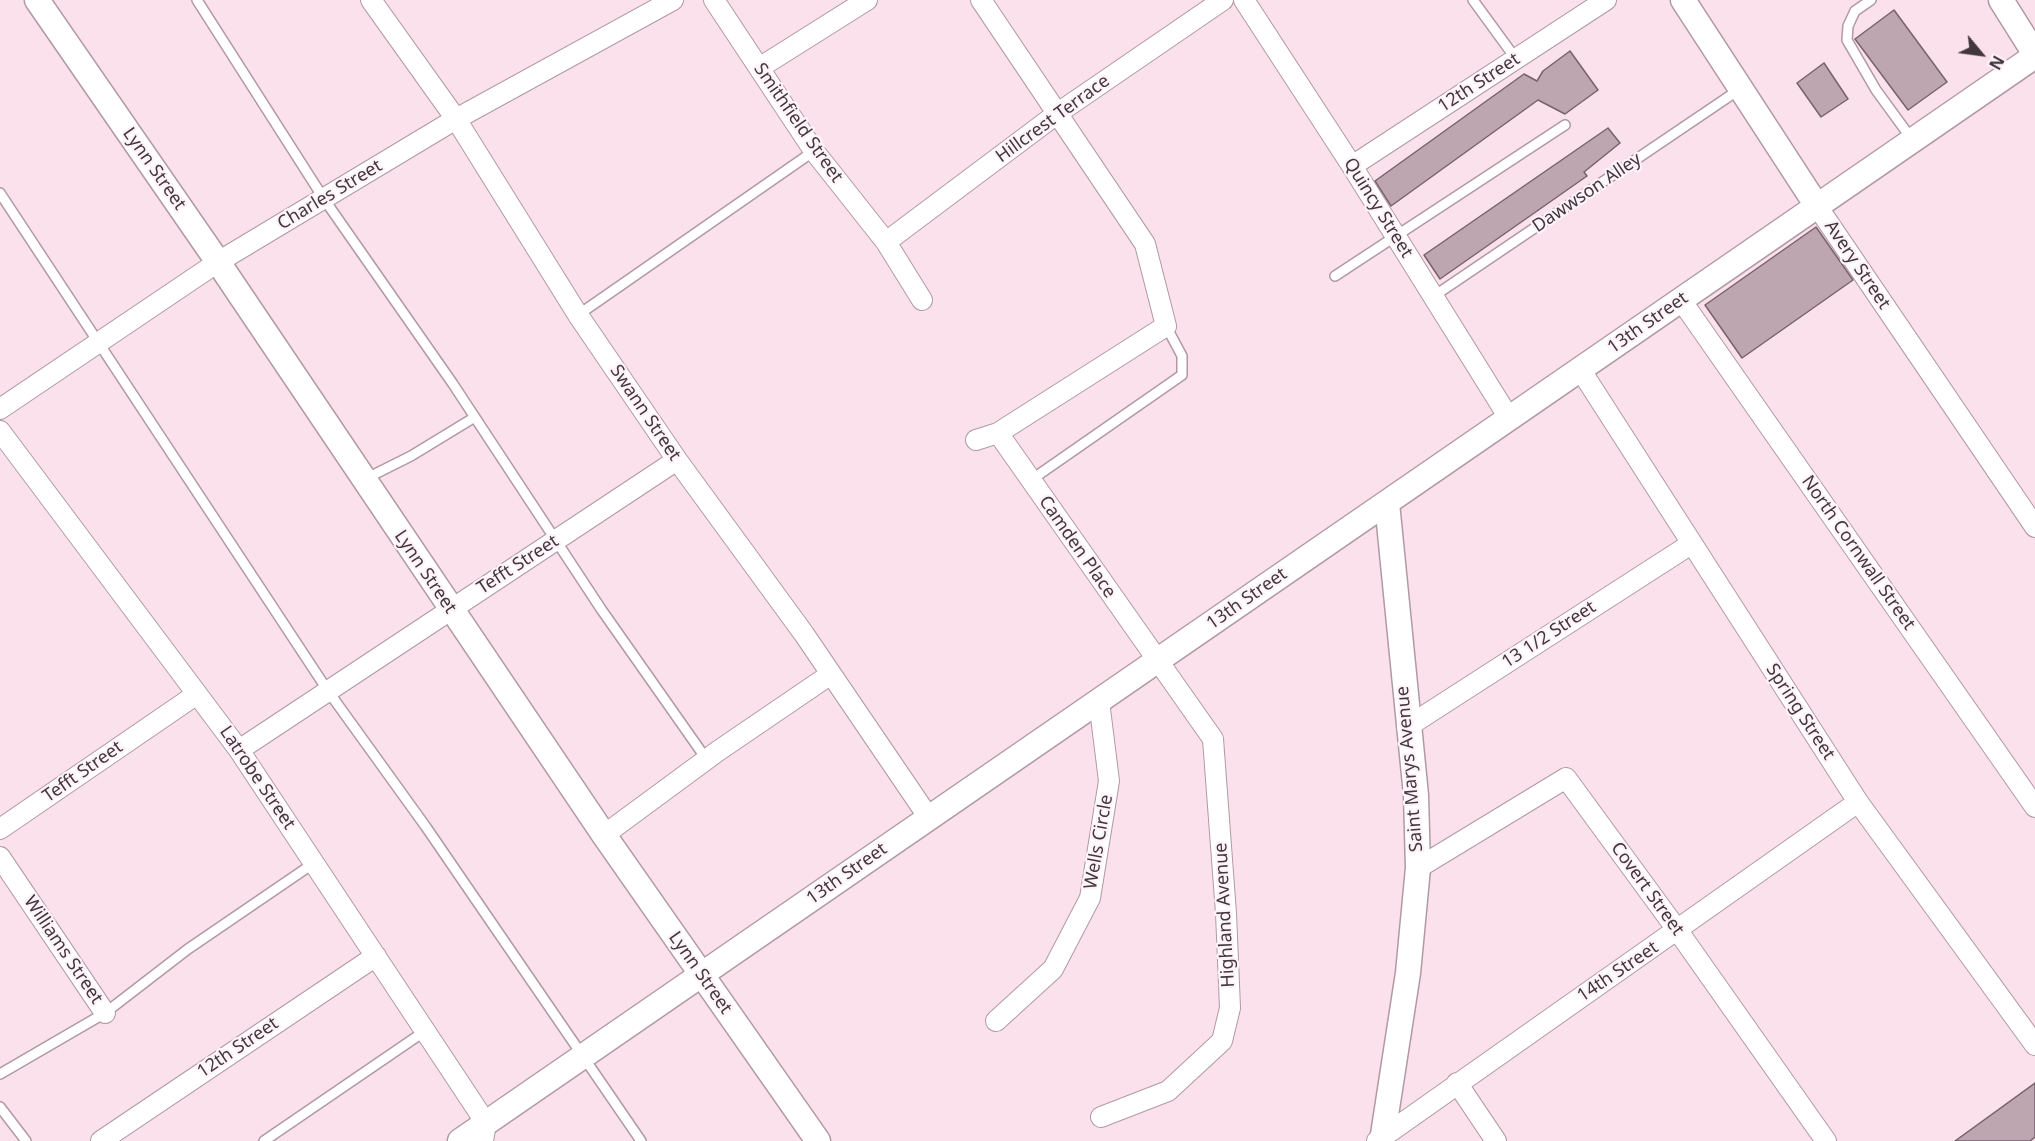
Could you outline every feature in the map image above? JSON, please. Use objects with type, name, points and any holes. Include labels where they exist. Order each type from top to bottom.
[{"type":"street","name":"Lynn Street","points":[[37,0],[218,262],[604,835],[818,1141]]},
{"type":"street","name":"Swann Street","points":[[371,0],[456,119],[578,315],[677,460],[831,674],[929,818]]},
{"type":"street","name":"Charles Street","points":[[0,410],[99,340],[218,262],[456,119],[673,0]]},
{"type":"street","name":"Smithfield Street","points":[[714,0],[814,151],[886,242],[922,300]]},
{"type":"street","points":[[976,440],[998,433],[1166,326],[1144,244],[981,0]]},
{"type":"street","name":"Hillcrest Terrace","points":[[886,242],[1058,113],[1223,0]]},
{"type":"street","name":"Quincy Street","points":[[1244,0],[1352,166],[1509,418]]},
{"type":"street","name":"12th Street","points":[[1352,166],[1606,0]]},
{"type":"street","name":"Avery Street","points":[[1683,0],[1817,206],[2035,527]]},
{"type":"street","points":[[2001,0],[2035,55]]},
{"type":"street","points":[[759,68],[860,2]]},
{"type":"street","name":"13th Street","points":[[460,1141],[484,1132],[582,1057],[700,975],[2035,55]]},
{"type":"street","name":"North Cornwall Street","points":[[1681,300],[2035,807]]},
{"type":"street","name":"Spring Street","points":[[1580,369],[1858,801],[2035,1045]]},
{"type":"street","name":"Latrobe Street","points":[[0,431],[239,750],[425,1031],[484,1132]]},
{"type":"street","name":"Camden Place","points":[[998,433],[1157,661]]},
{"type":"street","name":"Tefft Street","points":[[239,750],[677,460]]},
{"type":"street","name":"Saint Marys Avenue","points":[[1381,1140],[1408,973],[1418,868],[1416,795],[1407,727],[1387,503]]},
{"type":"street","name":"13 1/2 Street","points":[[1407,727],[1691,544]]},
{"type":"street","name":"Highland Avenue","points":[[1101,1117],[1168,1091],[1222,1041],[1230,1008],[1226,913],[1213,738],[1157,661]]},
{"type":"street","points":[[604,835],[831,674]]},
{"type":"street","name":"Tefft Street","points":[[0,829],[197,694]]},
{"type":"street","name":"Wells Circle","points":[[996,1021],[1053,969],[1090,898],[1109,781],[1099,701]]},
{"type":"street","name":"Covert Street","points":[[1418,868],[1566,778],[1678,931],[1826,1141]]},
{"type":"street","name":"14th Street","points":[[1381,1140],[1457,1083],[1678,931],[1858,801]]},
{"type":"street","name":"Williams Street","points":[[0,857],[105,1013]]},
{"type":"street","name":"12th Street","points":[[101,1141],[376,956]]},
{"type":"street","points":[[1457,1083],[1496,1141]]},
{"type":"lane","points":[[197,0],[324,199],[475,417],[601,609],[707,760]]},
{"type":"lane","points":[[1473,0],[1515,59]]},
{"type":"lane","points":[[1871,0],[1855,11],[1848,26],[1847,40],[1876,90],[1913,140]]},
{"type":"lane","name":"Dawwson Alley","points":[[1434,297],[1740,89]]},
{"type":"lane","points":[[1335,276],[1565,125]]},
{"type":"lane","points":[[578,315],[814,151]]},
{"type":"lane","points":[[0,193],[99,340],[328,691],[426,827],[641,1141]]},
{"type":"lane","points":[[1030,480],[1182,375],[1182,356],[1166,326]]},
{"type":"lane","points":[[364,480],[411,456],[475,417]]},
{"type":"lane","points":[[0,1074],[105,1013],[188,949],[314,863]]},
{"type":"lane","points":[[264,1141],[425,1031]]},
{"type":"lane","points":[[0,1107],[26,1141]]},
{"type":"building","points":[[1894,10],[1947,82],[1908,110],[1855,39]]},
{"type":"building","points":[[1570,51],[1598,90],[1565,114],[1538,100],[1391,206],[1375,181],[1524,74],[1537,81],[1543,71]]},
{"type":"building","points":[[1824,63],[1848,99],[1821,117],[1797,83]]},
{"type":"building","points":[[1608,128],[1620,143],[1584,172],[1587,176],[1440,279],[1424,255]]},
{"type":"building","points":[[1816,227],[1853,280],[1742,358],[1705,305]]},
{"type":"building","points":[[2035,1083],[2035,1137],[2030,1141],[1955,1141]]}]
